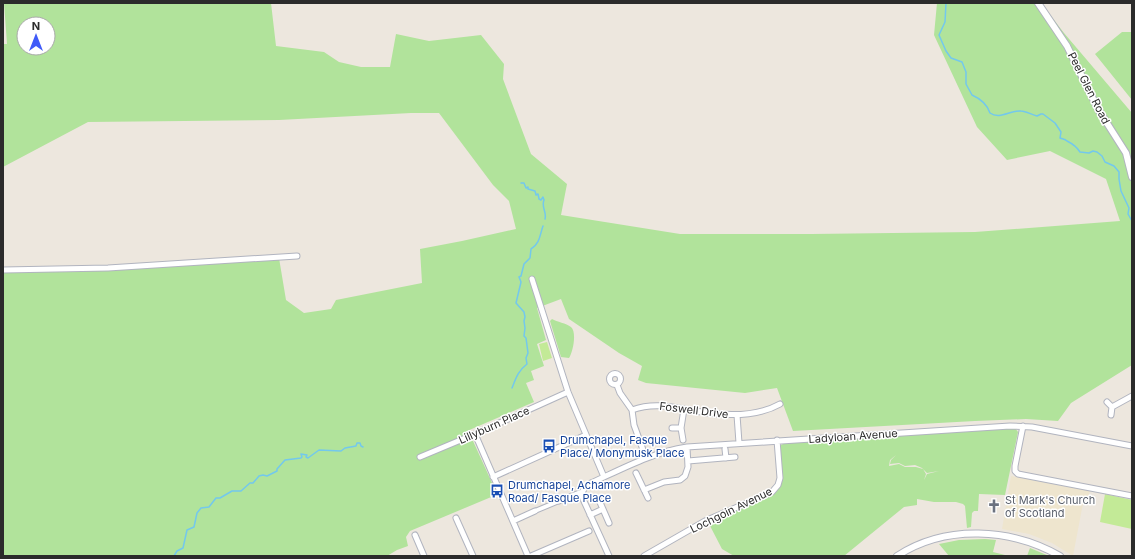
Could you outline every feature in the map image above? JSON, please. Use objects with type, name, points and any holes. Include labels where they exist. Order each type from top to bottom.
[{"type":"street","name":"Peel Glen Road","points":[[1038,3],[1067,46],[1098,109],[1126,153],[1132,177]]},
{"type":"street","points":[[3,270],[108,268],[297,256]]},
{"type":"street","points":[[532,279],[568,392],[604,477]]},
{"type":"street","points":[[617,385],[620,393],[632,410],[634,425],[646,458]]},
{"type":"street","name":"Lillyburn Place","points":[[420,457],[568,392]]},
{"type":"street","points":[[1112,407],[1132,396]]},
{"type":"street","points":[[1107,402],[1112,407]]},
{"type":"street","name":"Foswell Drive","points":[[632,410],[644,406],[657,405],[675,406],[710,413],[737,415],[769,410],[780,404]]},
{"type":"street","points":[[1111,415],[1112,407]]},
{"type":"street","points":[[683,440],[682,428],[684,409]]},
{"type":"street","points":[[737,415],[739,443]]},
{"type":"street","points":[[1023,426],[1014,466],[1015,471],[1018,474],[1132,496]]},
{"type":"street","name":"Ladyloan Avenue","points":[[559,501],[582,492],[587,485],[646,458],[666,450],[686,447],[777,440],[1023,426],[1132,446]]},
{"type":"street","points":[[672,428],[682,428]]},
{"type":"street","points":[[475,434],[529,556],[589,531]]},
{"type":"street","points":[[493,477],[586,435]]},
{"type":"street","name":"Lochgoin Avenue","points":[[644,556],[705,521],[766,495],[776,489],[780,482],[777,440]]},
{"type":"street","points":[[644,490],[664,482],[680,480],[686,474],[688,461],[686,447]]},
{"type":"street","points":[[725,449],[726,458]]},
{"type":"street","points":[[688,461],[735,457]]},
{"type":"street","points":[[636,473],[648,498]]},
{"type":"street","points":[[582,492],[582,497],[608,556]]},
{"type":"street","points":[[599,500],[609,523]]},
{"type":"street","points":[[513,521],[559,501]]},
{"type":"street","points":[[590,515],[603,510]]},
{"type":"street","points":[[456,518],[473,556]]},
{"type":"street","points":[[897,556],[910,548],[940,538],[967,533],[984,533],[1018,538],[1047,548],[1060,556]]},
{"type":"street","points":[[415,535],[424,556]]},
{"type":"shaded area","points":[[1011,476],[1090,491],[1088,498],[1084,498],[1073,556],[1052,543],[1029,534],[1002,529]]},
{"type":"green space","points":[[4,3],[271,3],[276,46],[324,52],[339,62],[361,67],[390,67],[396,34],[429,41],[481,35],[504,64],[503,79],[531,154],[567,184],[561,215],[680,234],[975,232],[1120,221],[1106,179],[1050,151],[1007,160],[977,127],[934,35],[937,3],[1041,3],[1064,33],[1132,113],[1132,365],[1071,403],[1058,421],[1026,419],[793,431],[777,388],[745,393],[646,383],[638,380],[642,366],[619,353],[569,319],[561,299],[537,308],[546,340],[537,344],[544,366],[531,371],[534,380],[526,383],[534,402],[467,431],[493,485],[496,495],[410,531],[406,537],[408,546],[387,556],[3,556],[3,267],[108,268],[279,258],[286,300],[304,313],[331,309],[336,300],[422,283],[420,249],[516,229],[509,201],[493,185],[439,113],[411,113],[279,120],[88,122],[3,167],[3,44],[7,44]]},
{"type":"green space","points":[[1122,32],[1132,32],[1132,100],[1095,54]]},
{"type":"green space","points":[[552,319],[571,327],[573,330],[574,342],[569,358],[561,357],[550,321]]},
{"type":"green space","points":[[547,342],[552,358],[543,361],[539,344]]},
{"type":"green space","points":[[1008,428],[1015,428],[1018,432],[1005,495],[979,494],[978,511],[974,511],[972,513],[971,527],[967,528],[965,506],[963,504],[956,502],[934,502],[917,499],[917,505],[904,507],[844,556],[734,556],[722,549],[708,522],[775,493],[781,483],[782,478],[780,448],[781,445],[785,443]],"holes":[[[896,455],[891,460],[890,464],[899,463],[905,466],[915,465],[923,469],[916,467],[905,467],[899,464],[889,466],[890,460]],[[923,469],[927,473],[939,471],[927,474],[924,480],[926,474]]]},
{"type":"green space","points":[[1105,494],[1132,500],[1132,529],[1100,522]]},
{"type":"green space","points":[[959,540],[996,540],[993,552],[1009,556],[949,556],[939,544]]},
{"type":"green space","points":[[1030,548],[1049,556],[1027,556]]},
{"type":"waterway","points":[[946,3],[945,22],[939,35],[951,58],[962,62],[966,72],[966,84],[972,95],[983,102],[990,113],[994,115],[998,116],[1017,111],[1037,116],[1043,114],[1055,123],[1061,132],[1060,138],[1072,144],[1080,152],[1097,152],[1102,156],[1105,162],[1114,166],[1119,172],[1121,191],[1129,208],[1128,214],[1132,221]]},
{"type":"waterway","points":[[521,183],[524,183],[526,188],[528,187],[528,189],[535,191],[536,195],[538,194],[539,199],[541,200],[543,197],[545,219]]},
{"type":"waterway","points":[[512,388],[519,372],[527,364],[526,358],[528,353],[526,338],[524,336],[524,312],[516,303],[521,282],[519,277],[521,276],[524,264],[530,258],[531,249],[538,242],[543,226]]},
{"type":"waterway","points":[[174,556],[177,551],[183,548],[187,530],[194,527],[197,513],[201,508],[209,507],[216,498],[220,498],[232,491],[241,491],[250,483],[253,483],[259,476],[267,476],[277,471],[285,460],[301,458],[301,454],[307,455],[306,457],[308,458],[319,450],[341,451],[345,448],[356,446],[357,443],[360,443],[363,447]]},
{"type":"place","name":"Drumchapel, Fasque Place/ Monymusk Place","points":[[549,446]]},
{"type":"place","name":"Drumchapel, Achamore Road/ Fasque Place","points":[[497,491]]},
{"type":"place","name":"St Mark's Church of Scotland","points":[[994,506]]}]
